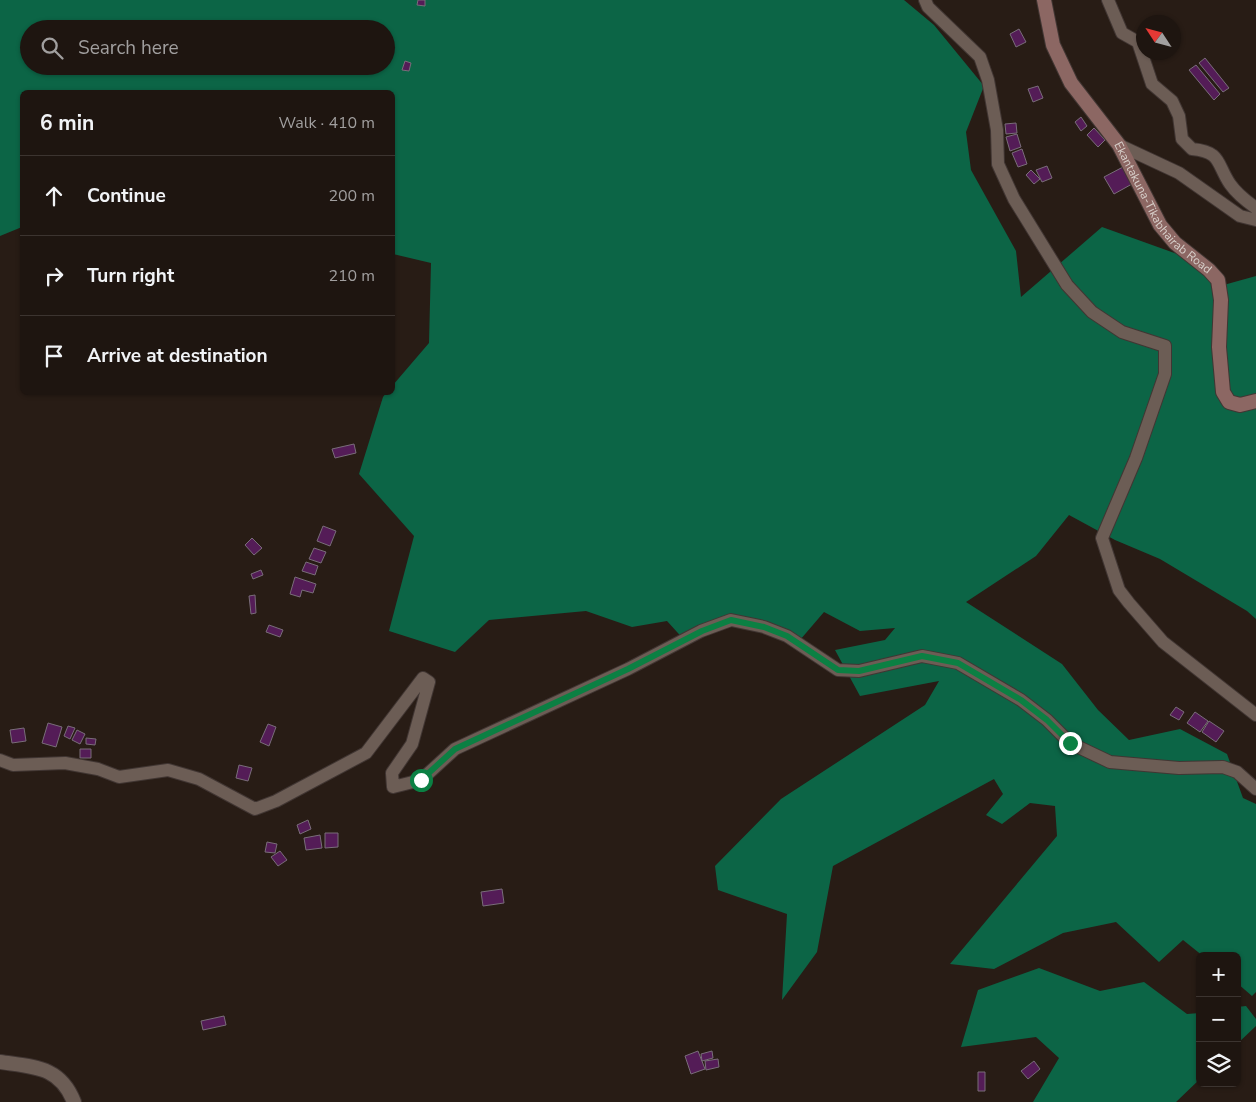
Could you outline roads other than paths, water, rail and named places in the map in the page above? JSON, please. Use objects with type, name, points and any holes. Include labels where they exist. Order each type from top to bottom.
[{"type":"main road","name":"Ekantakuna-Tikabhairab Road","points":[[1044,0],[1047,24],[1060,63],[1071,83],[1119,145],[1160,225],[1175,243],[1209,270],[1218,280],[1221,300],[1219,347],[1223,392],[1229,402],[1240,405],[1256,401]]},
{"type":"street","points":[[925,0],[928,6],[980,57],[988,80],[997,130],[998,164],[1014,199],[1066,285],[1092,312],[1122,332],[1165,346],[1165,374],[1136,458],[1102,538],[1119,590],[1129,603],[1163,642],[1256,715]]},
{"type":"street","points":[[1108,0],[1122,34],[1138,42],[1152,84],[1172,100],[1179,116],[1182,139],[1192,149],[1205,150],[1221,162],[1224,174],[1241,198],[1256,208]]},
{"type":"street","points":[[1119,145],[1179,173],[1240,216],[1256,220]]},
{"type":"street","points":[[0,760],[13,765],[65,763],[98,769],[119,777],[168,770],[199,779],[254,809],[276,800],[366,753],[423,678],[429,682],[412,744],[392,773],[394,787],[421,780],[455,749],[628,669],[693,635],[731,620],[764,627],[787,636],[838,670],[859,671],[922,656],[958,663],[1021,700],[1047,720],[1070,743],[1110,762],[1179,768],[1223,767],[1236,772],[1256,789]]},
{"type":"street","points":[[0,1062],[44,1068],[68,1087],[74,1102]]}]
